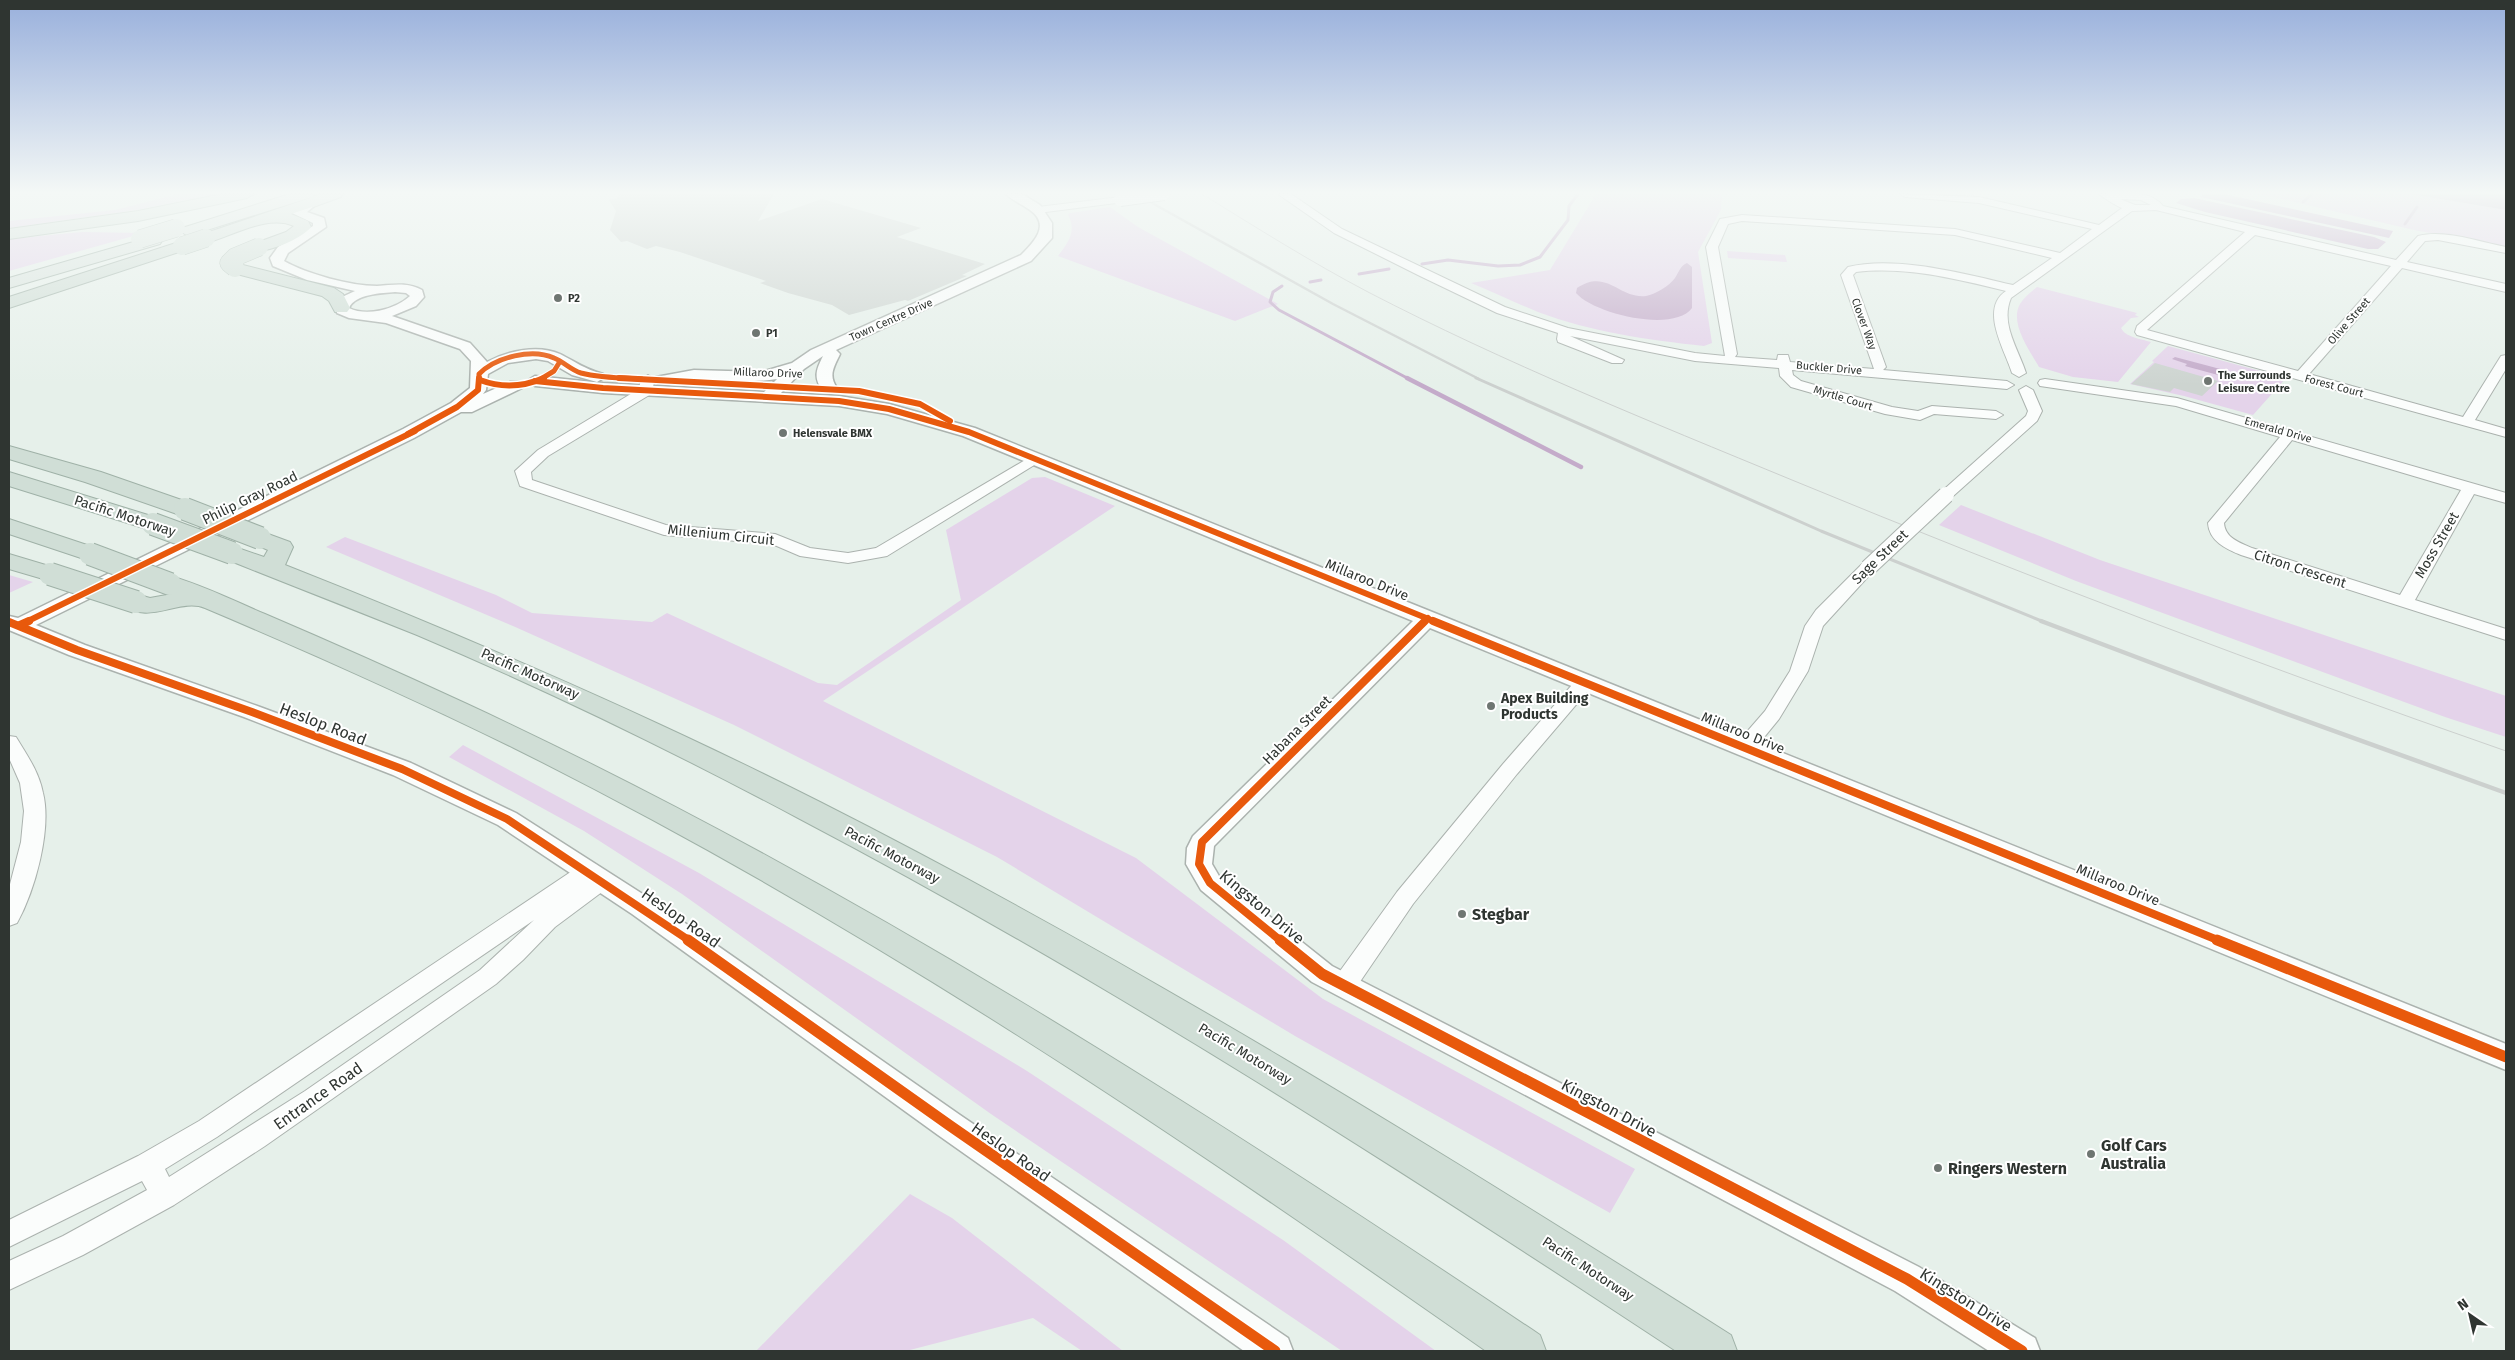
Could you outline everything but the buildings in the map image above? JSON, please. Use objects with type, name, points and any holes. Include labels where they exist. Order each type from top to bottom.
[{"type":"highway","points":[[9,276],[76,257]]},
{"type":"highway","points":[[9,283],[87,257]]},
{"type":"highway","points":[[9,303],[104,272],[139,257]]},
{"type":"highway","points":[[233,257],[328,292],[337,298],[341,308]]},
{"type":"highway","points":[[235,257],[229,263],[237,259],[291,270]]},
{"type":"highway","points":[[9,309],[93,278],[104,272]]},
{"type":"highway","points":[[9,452],[93,477],[185,509],[255,553]]},
{"type":"highway","name":"Pacific Motorway","points":[[9,480],[255,553],[610,710],[759,783],[1016,922],[1334,1106],[1715,1351]]},
{"type":"highway","points":[[9,526],[90,554],[200,596],[456,707],[547,751],[734,850],[976,990],[1109,1073],[1360,1237],[1524,1351]]},
{"type":"highway","points":[[9,560],[149,606],[200,596]]},
{"type":"street","points":[[277,257],[278,262],[291,270],[350,286],[378,290],[411,290],[417,294],[416,312],[427,320],[471,334],[496,352],[529,354]]},
{"type":"street","name":"Town Centre Drive","points":[[784,392],[798,366],[817,352],[1007,268],[1027,257]]},
{"type":"street","name":"Town Centre Drive","points":[[800,386],[821,361],[832,354],[1018,271],[1039,257]]},
{"type":"street","name":"Buckler Drive","points":[[1391,257],[1501,310],[1565,331],[1651,349],[1695,357],[1879,367],[2005,380]]},
{"type":"street","points":[[1714,257],[1730,354]]},
{"type":"street","points":[[2019,373],[1999,315],[2002,303],[2014,289],[2058,257]]},
{"type":"street","name":"Forest Court","points":[[2223,257],[2141,329],[2141,332],[2163,333],[2300,377],[2506,433]]},
{"type":"street","points":[[2369,257],[2506,288]]},
{"type":"street","name":"Olive Street","points":[[2300,377],[2405,257]]},
{"type":"street","name":"Clover Way","points":[[1879,367],[1847,275],[1852,269],[1870,267],[1937,271],[2014,289]]},
{"type":"street","points":[[378,290],[354,297],[344,302],[341,308],[346,313],[391,320],[465,346],[479,360],[480,376],[488,384],[516,386],[535,381],[549,376],[557,369],[559,363]]},
{"type":"street","points":[[359,315],[393,311],[416,299]]},
{"type":"street","points":[[868,330],[880,329],[910,320]]},
{"type":"street","points":[[1565,331],[1562,339],[1617,360]]},
{"type":"street","name":"Buckler Drive","points":[[1651,349],[1730,354],[1784,362],[2005,380]]},
{"type":"street","points":[[480,376],[504,359],[529,354]]},
{"type":"street","name":"Millaroo Drive","points":[[529,354],[553,357],[559,363],[578,372],[598,377],[768,397],[800,386],[859,390],[920,404],[970,432],[1037,460],[2506,1057]]},
{"type":"street","points":[[829,388],[822,375],[832,354]]},
{"type":"street","points":[[2467,422],[2506,358]]},
{"type":"street","name":"Myrtle Court","points":[[1784,362],[1790,380],[1803,386],[1874,408],[1920,416],[1932,410],[1996,414]]},
{"type":"street","points":[[652,383],[682,376],[760,377],[783,373],[798,366]]},
{"type":"street","points":[[2019,373],[2032,375],[2045,383],[2044,388],[2040,390],[2026,390],[2005,380],[2019,373]]},
{"type":"street","name":"Philip Gray Road","points":[[408,434],[457,406],[478,390],[480,376]]},
{"type":"street","name":"Millaroo Drive","points":[[535,381],[652,383],[784,392],[889,409],[970,432]]},
{"type":"street","name":"Millenium Circuit","points":[[652,383],[543,453],[523,471],[525,484],[664,530],[774,539],[806,552],[848,558],[881,552],[1037,460]]},
{"type":"street","name":"Emerald Drive","points":[[2045,383],[2177,402],[2506,498]]},
{"type":"street","name":"Philip Gray Road","points":[[14,623],[408,434],[516,386]]},
{"type":"street","name":"Sage Street","points":[[1745,747],[1772,715],[1800,671],[1814,626],[1822,614],[1946,495],[2032,418],[2034,409],[2026,390]]},
{"type":"street","name":"Citron Crescent","points":[[2290,434],[2216,523],[2218,533],[2230,543],[2252,553],[2506,635]]},
{"type":"street","name":"Moss Street","points":[[2404,603],[2470,487]]},
{"type":"street","name":"Habana Street","points":[[1198,867],[1198,853],[1202,842],[1428,618]]},
{"type":"street","name":"Heslop Road","points":[[14,623],[77,650],[252,712],[402,769],[507,819],[596,875],[949,1125],[1276,1351]]},
{"type":"street","points":[[1344,985],[1405,898],[1510,769],[1585,682]]},
{"type":"street","points":[[9,742],[24,769],[34,798],[32,844],[16,901],[9,917]]},
{"type":"street","name":"Kingston Drive","points":[[1198,867],[1210,883],[1322,974],[1907,1279],[2022,1351]]},
{"type":"street","points":[[9,1234],[148,1165],[265,1092],[596,875]]},
{"type":"street","name":"Entrance Road","points":[[9,1276],[85,1239],[164,1196],[269,1130],[488,977],[515,954],[596,875]]},
{"type":"street","points":[[148,1165],[164,1196]]},
{"type":"shaded area","points":[[9,257],[57,257],[9,271]]},
{"type":"shaded area","points":[[1062,257],[1193,257],[1278,304],[1235,321]]},
{"type":"shaded area","points":[[1558,257],[1699,257],[1712,343],[1704,346],[1599,330],[1538,312],[1471,283],[1550,270]]},
{"type":"shaded area","points":[[1786,257],[1787,262],[1728,258]]},
{"type":"shaded area","points":[[1687,263],[1692,267],[1692,308],[1683,315],[1669,319],[1652,320],[1616,314],[1585,301],[1576,293],[1577,288],[1597,281],[1637,296],[1650,295],[1669,284],[1681,267]]},
{"type":"shaded area","points":[[2037,287],[2137,313],[2135,315],[2139,317],[2131,318],[2121,328],[2130,336],[2151,342],[2118,382],[2073,377],[2039,367],[2022,337],[2017,320],[2020,304]]},
{"type":"shaded area","name":"The Surrounds Leisure Centre","points":[[2168,346],[2286,378],[2253,415],[2184,396],[2130,384]]},
{"type":"shaded area","points":[[2175,357],[2224,370],[2218,375],[2185,366],[2187,364],[2172,359]]},
{"type":"shaded area","points":[[1045,477],[1115,506],[823,701],[1136,858],[1323,999],[1635,1169],[1610,1213],[1295,1036],[997,857],[734,725],[513,626],[326,547],[345,537],[496,595],[532,613],[652,622],[667,613],[818,683],[837,685],[961,600],[946,530],[1032,478]]},
{"type":"shaded area","points":[[1961,505],[2100,560],[2506,696],[2506,737],[2445,717],[2076,581],[1939,525]]},
{"type":"shaded area","points":[[9,575],[33,582],[9,593]]},
{"type":"shaded area","points":[[463,745],[699,873],[1027,1071],[1283,1240],[1436,1351],[1342,1351],[991,1114],[682,894],[584,831],[449,757]]},
{"type":"shaded area","points":[[910,1194],[952,1218],[1123,1351],[1082,1351],[1033,1318],[906,1351],[756,1351]]},
{"type":"waterway","points":[[1422,264],[1448,260],[1498,266],[1520,265],[1539,257]]},
{"type":"waterway","points":[[1359,274],[1389,269]]},
{"type":"waterway","points":[[1310,282],[1321,280]]},
{"type":"waterway","points":[[1282,286],[1273,292],[1270,302],[1279,310],[1409,379]]},
{"type":"waterway","points":[[1407,378],[1581,467]]},
{"type":"tram line","points":[[1306,257],[1347,281],[1420,318],[1525,367],[1880,516],[2236,654],[2506,751]]},
{"type":"railway","points":[[1250,257],[1333,304],[1479,379]]},
{"type":"railway","points":[[1476,378],[1821,531],[2044,622]]},
{"type":"railway","points":[[2041,621],[2276,710],[2506,793]]},
{"type":"cycle path","points":[[408,434],[457,407],[478,390],[479,374],[485,368],[504,359],[529,354],[553,357],[578,372],[598,377],[859,391],[920,404],[950,421]]},
{"type":"cycle path","points":[[480,380],[499,385],[512,386],[524,384],[546,377],[554,371],[559,363]]},
{"type":"cycle path","points":[[535,381],[603,388],[839,401],[889,409],[969,432],[2506,1057]]},
{"type":"cycle path","points":[[20,625],[415,431]]},
{"type":"cycle path","points":[[1428,618],[1202,842],[1199,864],[1210,883],[1322,974],[1907,1279],[2022,1351]]},
{"type":"cycle path","points":[[9,622],[77,650],[252,712],[402,769],[507,819],[642,907],[949,1125],[1275,1351]]},
{"type":"place","name":"P2","points":[[558,298]]},
{"type":"place","name":"P1","points":[[756,333]]},
{"type":"place","name":"The Surrounds Leisure Centre","points":[[2208,381]]},
{"type":"place","name":"Helensvale BMX","points":[[783,433]]},
{"type":"place","name":"Apex Building Products","points":[[1491,706]]},
{"type":"place","name":"Stegbar","points":[[1462,914]]},
{"type":"place","name":"Golf Cars Australia","points":[[2091,1154]]},
{"type":"place","name":"Ringers Western","points":[[1938,1168]]}]
